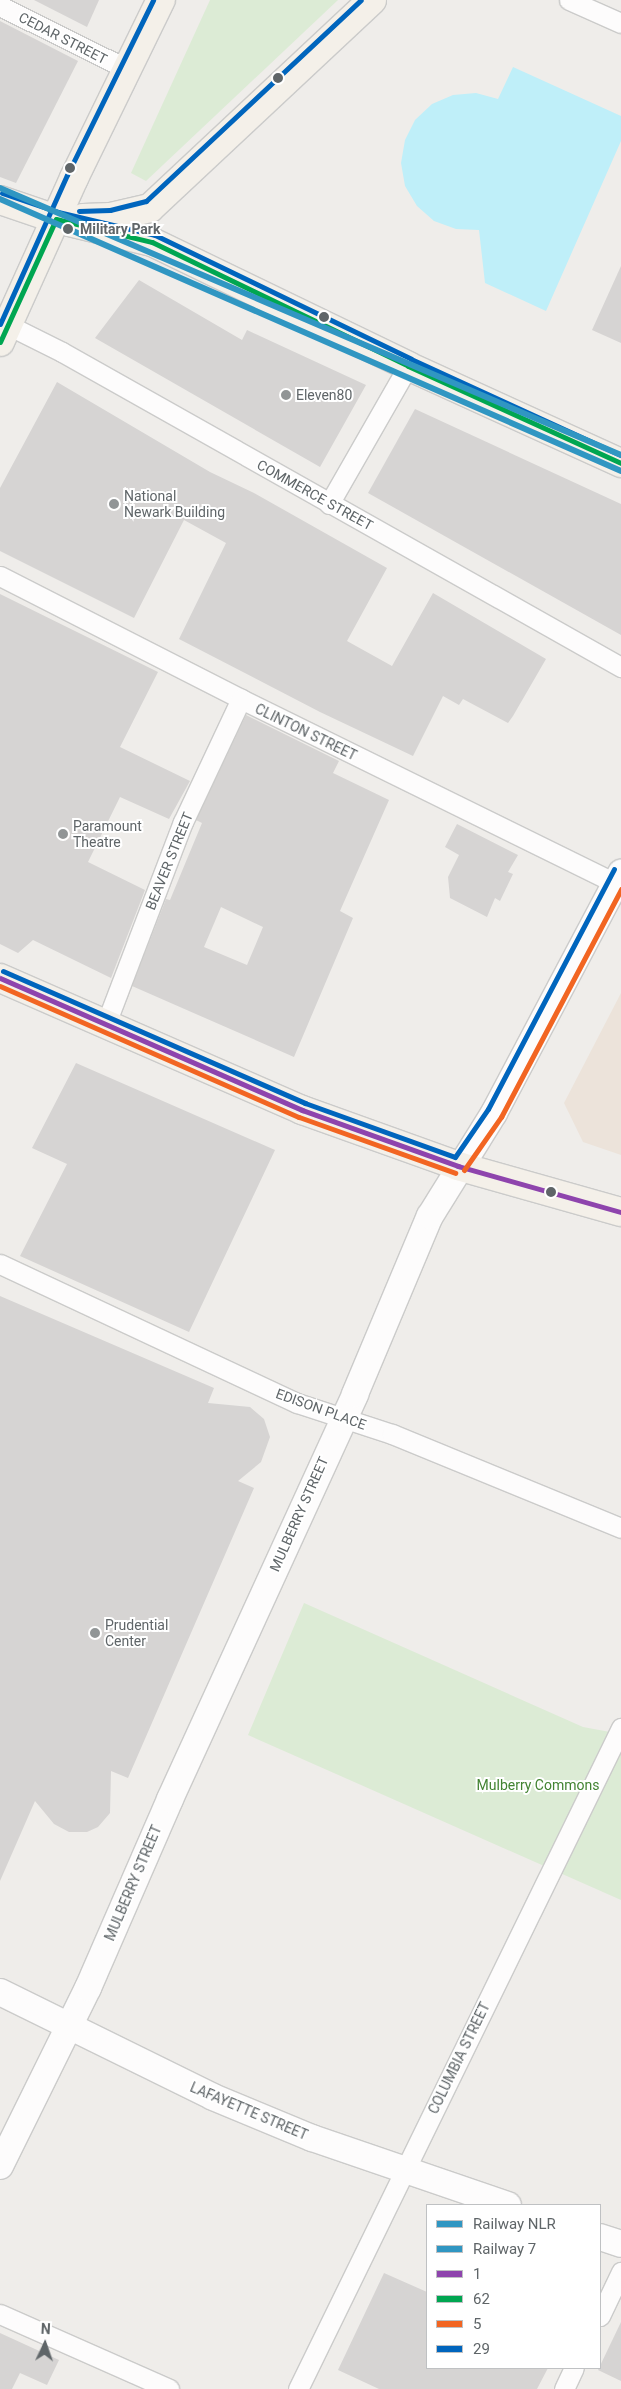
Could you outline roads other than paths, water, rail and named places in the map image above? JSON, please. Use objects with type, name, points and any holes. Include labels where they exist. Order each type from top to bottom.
[{"type":"main road","points":[[4,333],[56,219],[161,0]]},
{"type":"main road","points":[[56,219],[111,217],[150,208],[372,0]]},
{"type":"main road","points":[[0,200],[56,219],[152,242],[408,366],[621,463]]},
{"type":"main road","points":[[0,978],[105,1026],[302,1110],[458,1166],[621,1212]]},
{"type":"street","points":[[569,0],[621,23]]},
{"type":"street","name":"CEDAR STREET","points":[[0,6],[127,69]]},
{"type":"street","name":"COMMERCE STREET","points":[[4,333],[62,352],[621,667]]},
{"type":"street","points":[[329,504],[408,366]]},
{"type":"street","name":"CLINTON STREET","points":[[0,576],[241,699],[618,878]]},
{"type":"street","name":"BEAVER STREET","points":[[105,1026],[183,822],[241,699]]},
{"type":"street","name":"MULBERRY STREET","points":[[0,2166],[70,2026],[343,1418],[430,1216],[458,1166],[494,1113],[618,878]]},
{"type":"street","name":"EDISON PLACE","points":[[0,1264],[297,1403],[392,1434],[621,1528]]},
{"type":"street","name":"COLUMBIA STREET","points":[[298,2389],[621,1728]]},
{"type":"street","name":"LAFAYETTE STREET","points":[[0,1992],[213,2097],[312,2138],[505,2204]]},
{"type":"street","points":[[601,2237],[621,2244]]},
{"type":"street","points":[[601,2314],[621,2272]]},
{"type":"street","points":[[0,2314],[169,2389]]},
{"type":"street","points":[[564,2389],[574,2369]]},
{"type":"water","points":[[513,67],[621,116],[621,141],[546,311],[485,283],[479,230],[456,229],[434,221],[417,206],[405,186],[401,163],[405,140],[415,120],[432,104],[453,95],[476,93],[498,99]]},
{"type":"rail line","name":"7","points":[[0,188],[621,455]]},
{"type":"rail line","name":"NLR","points":[[0,199],[621,471]]},
{"type":"place","name":"Military Park","points":[[68,229]]},
{"type":"place","name":"Eleven80","points":[[286,395]]},
{"type":"place","name":"National Newark Building","points":[[114,504]]},
{"type":"place","name":"Paramount Theatre","points":[[63,834]]},
{"type":"place","name":"Prudential Center","points":[[95,1633]]},
{"type":"park label","name":"Mulberry Commons","points":[[538,1785]]}]
